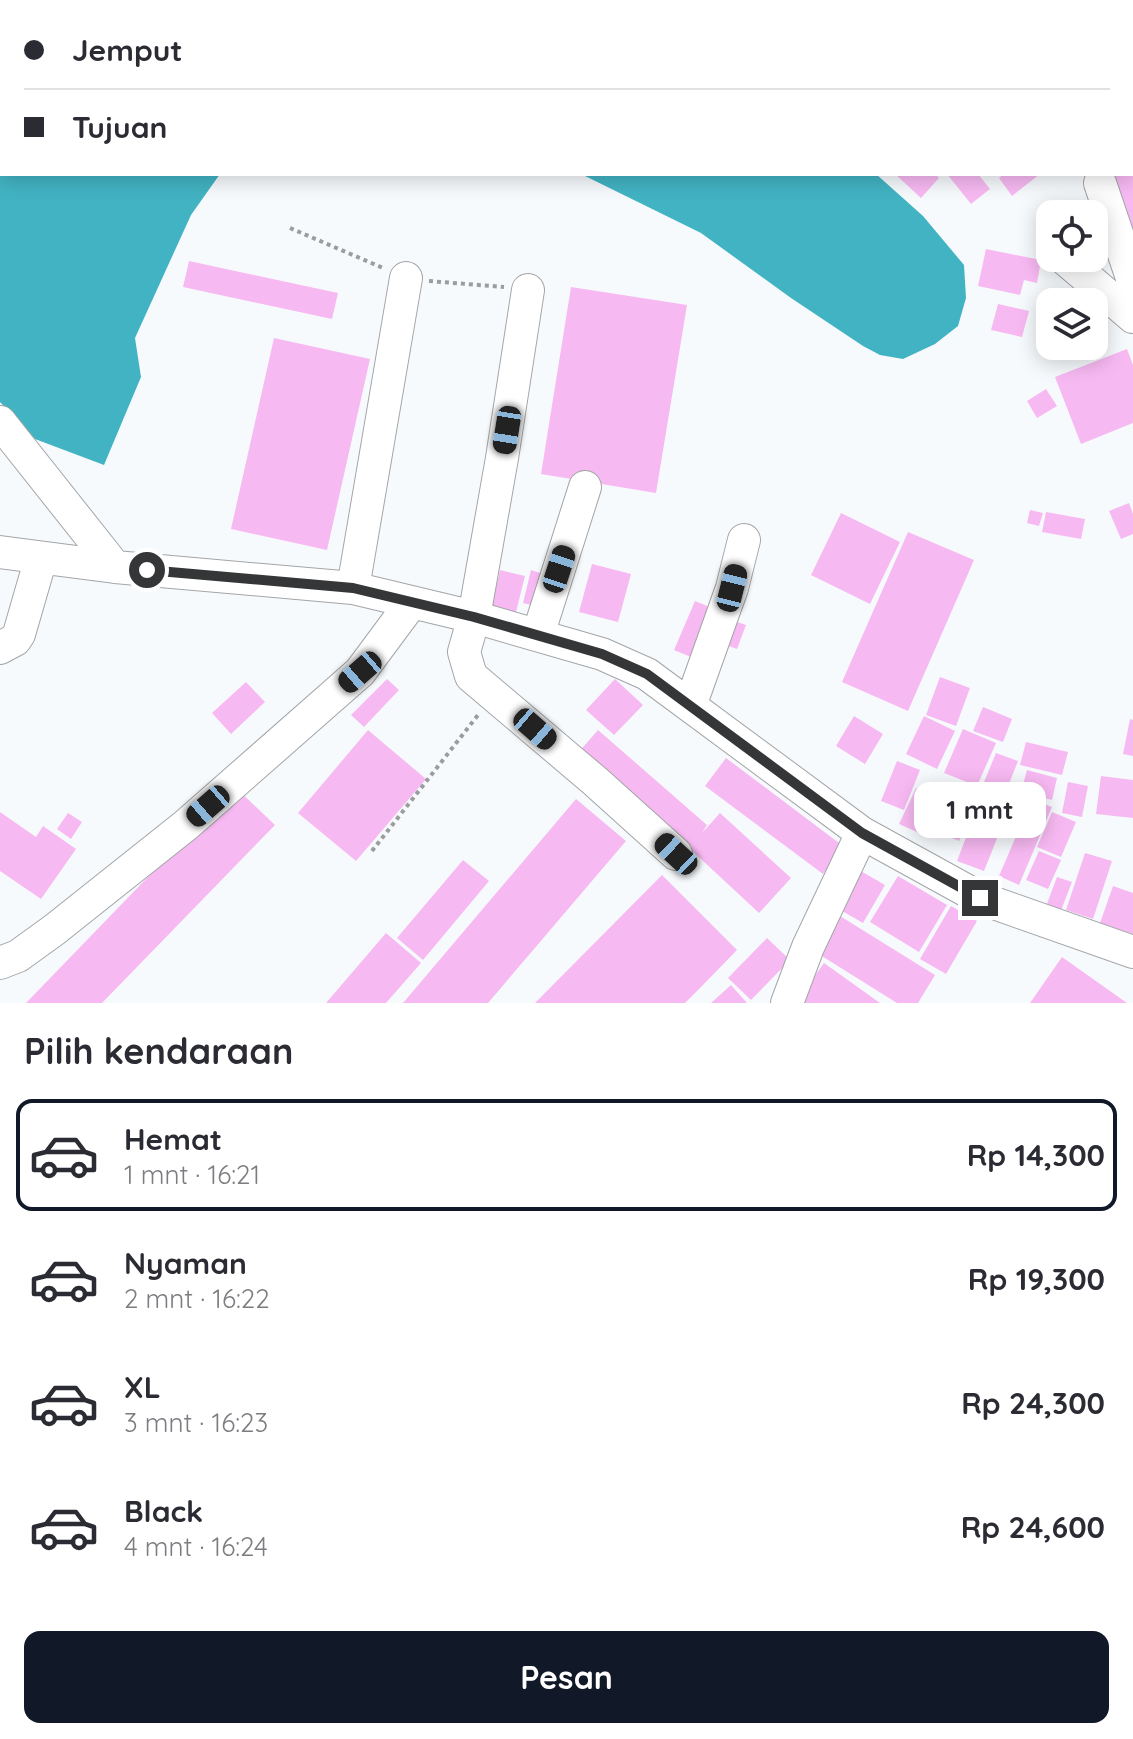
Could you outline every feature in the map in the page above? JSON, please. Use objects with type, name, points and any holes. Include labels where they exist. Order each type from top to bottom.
[{"type":"street","points":[[1100,183],[1133,281]]},
{"type":"street","points":[[1080,272],[1133,317]]},
{"type":"street","points":[[353,588],[406,278]]},
{"type":"street","points":[[528,290],[474,617],[464,652],[471,676],[676,854]]},
{"type":"street","points":[[0,422],[115,567]]},
{"type":"street","points":[[538,635],[585,487]]},
{"type":"street","points":[[690,706],[732,588],[744,540]]},
{"type":"street","points":[[0,552],[115,567],[353,588],[474,617],[602,654],[647,674],[862,833],[980,898],[1133,952]]},
{"type":"street","points":[[0,648],[15,640],[19,634],[41,558]]},
{"type":"street","points":[[0,963],[18,956],[54,930],[186,825],[360,672],[412,602]]},
{"type":"street","points":[[787,1003],[808,947],[862,833]]},
{"type":"path","points":[[290,228],[406,278],[528,290]]},
{"type":"path","points":[[372,851],[494,694]]},
{"type":"water","points":[[0,176],[219,176],[191,215],[135,338],[141,377],[104,465],[35,439],[0,402]]},
{"type":"water","points":[[585,176],[878,176],[923,216],[964,265],[966,298],[958,326],[935,344],[903,359],[880,355],[791,298],[701,233]]},
{"type":"building","points":[[897,176],[937,176],[939,178],[921,198]]},
{"type":"building","points":[[949,176],[980,176],[990,189],[971,204]]},
{"type":"building","points":[[1002,176],[1037,176],[1012,196],[999,178]]},
{"type":"building","points":[[1106,176],[1133,176],[1133,232]]},
{"type":"building","points":[[986,249],[1036,259],[1037,283],[1024,280],[1020,295],[978,286]]},
{"type":"building","points":[[189,261],[338,293],[332,319],[183,287]]},
{"type":"building","points":[[571,287],[687,305],[656,493],[541,474]]},
{"type":"building","points":[[998,304],[1029,311],[1022,337],[991,330]]},
{"type":"building","points":[[274,338],[370,359],[327,550],[231,529]]},
{"type":"building","points":[[1127,349],[1133,365],[1133,423],[1081,444],[1055,377],[1099,360],[1108,360],[1108,356]]},
{"type":"building","points":[[1046,389],[1057,406],[1037,418],[1027,401]]},
{"type":"building","points":[[1129,503],[1133,514],[1133,534],[1121,539],[1109,511]]},
{"type":"building","points":[[1030,510],[1043,513],[1039,526],[1027,523]]},
{"type":"building","points":[[1046,512],[1085,519],[1081,539],[1042,532]]},
{"type":"building","points":[[841,513],[900,542],[870,604],[811,575]]},
{"type":"building","points":[[908,532],[974,560],[908,711],[842,682]]},
{"type":"building","points":[[592,564],[631,574],[618,622],[579,612]]},
{"type":"building","points":[[500,570],[525,576],[515,616],[491,610]]},
{"type":"building","points":[[531,570],[543,574],[536,606],[523,603]]},
{"type":"building","points":[[695,601],[712,608],[691,657],[674,650]]},
{"type":"building","points":[[729,619],[746,625],[737,649],[720,643]]},
{"type":"building","points":[[940,677],[970,688],[956,726],[926,715]]},
{"type":"building","points":[[387,679],[399,690],[364,727],[351,715]]},
{"type":"building","points":[[615,679],[643,705],[614,735],[586,710]]},
{"type":"building","points":[[246,682],[265,702],[231,734],[212,713]]},
{"type":"building","points":[[983,707],[1012,719],[1003,742],[973,731]]},
{"type":"building","points":[[854,716],[883,734],[865,764],[836,746]]},
{"type":"building","points":[[924,716],[955,731],[937,769],[906,754]]},
{"type":"building","points":[[1130,719],[1133,720],[1133,756],[1123,754]]},
{"type":"building","points":[[963,729],[996,743],[977,786],[944,773]]},
{"type":"building","points":[[368,730],[426,779],[356,861],[298,813]]},
{"type":"building","points":[[598,730],[707,825],[702,833],[720,813],[791,878],[759,913],[688,847],[577,754]]},
{"type":"building","points":[[1026,742],[1068,752],[1062,775],[1020,765]]},
{"type":"building","points":[[996,753],[1018,761],[1001,804],[979,794]]},
{"type":"building","points":[[726,758],[843,846],[823,874],[705,786]]},
{"type":"building","points":[[897,761],[920,770],[904,810],[881,801]]},
{"type":"building","points":[[1027,770],[1057,778],[1052,800],[1021,792]]},
{"type":"building","points":[[1101,776],[1133,780],[1133,818],[1096,814]]},
{"type":"building","points":[[1068,782],[1088,786],[1082,817],[1062,813]]},
{"type":"building","points":[[235,787],[275,825],[102,1003],[26,1003]]},
{"type":"building","points":[[916,788],[942,800],[926,836],[899,824]]},
{"type":"building","points":[[951,795],[975,806],[959,841],[935,831]]},
{"type":"building","points":[[576,799],[626,841],[488,1003],[403,1003]]},
{"type":"building","points":[[1032,799],[1052,807],[1019,885],[999,876]]},
{"type":"building","points":[[980,801],[1008,811],[984,871],[957,861]]},
{"type":"building","points":[[0,812],[36,837],[43,826],[76,849],[41,899],[0,871]]},
{"type":"building","points":[[1052,812],[1076,822],[1061,857],[1037,847]]},
{"type":"building","points":[[68,813],[82,822],[71,839],[57,829]]},
{"type":"building","points":[[1039,851],[1061,860],[1048,889],[1026,880]]},
{"type":"building","points":[[1085,853],[1112,861],[1093,919],[1066,910]]},
{"type":"building","points":[[463,860],[489,881],[423,960],[397,938]]},
{"type":"building","points":[[859,870],[885,885],[863,923],[837,908]]},
{"type":"building","points":[[662,875],[737,950],[701,987],[685,1003],[535,1003]]},
{"type":"building","points":[[898,876],[947,905],[919,952],[870,922]]},
{"type":"building","points":[[1057,877],[1072,882],[1060,913],[1045,909]]},
{"type":"building","points":[[1113,886],[1133,893],[1133,934],[1100,923]]},
{"type":"building","points":[[951,906],[977,921],[946,974],[920,959]]},
{"type":"building","points":[[840,916],[935,975],[918,1003],[897,1003],[817,953]]},
{"type":"building","points":[[386,933],[421,963],[386,1003],[326,1003]]},
{"type":"building","points":[[767,938],[790,960],[751,1000],[728,978]]},
{"type":"building","points":[[1062,957],[1127,1003],[1030,1003]]},
{"type":"building","points":[[824,963],[880,1003],[795,1003]]},
{"type":"building","points":[[731,985],[747,1003],[711,1003]]},
{"type":"route","points":[[147,570],[353,588],[474,617],[602,654],[647,674],[862,833],[980,898]]}]
